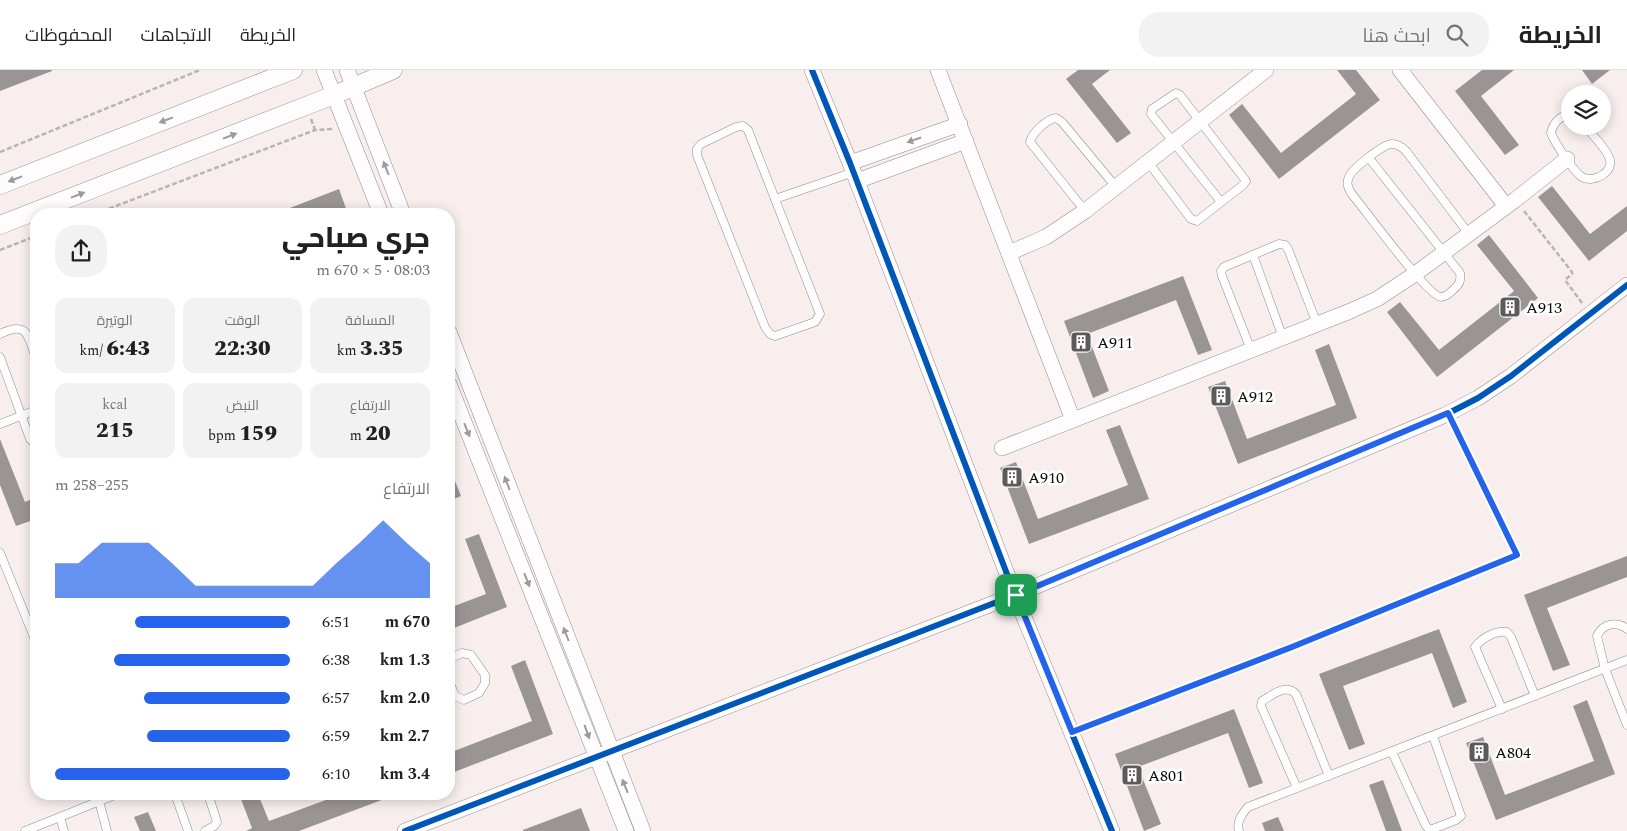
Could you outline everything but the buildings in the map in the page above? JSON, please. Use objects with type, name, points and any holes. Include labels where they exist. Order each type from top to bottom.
[{"type":"street","points":[[0,185],[293,70]]},
{"type":"street","points":[[324,70],[379,208]]},
{"type":"street","points":[[347,70],[401,208]]},
{"type":"street","points":[[44,208],[334,95],[393,70]]},
{"type":"street","points":[[812,70],[1016,595],[1112,831]]},
{"type":"street","points":[[938,70],[1073,420]]},
{"type":"street","points":[[1400,70],[1511,203]]},
{"type":"street","points":[[1009,253],[1046,237],[1085,212],[1261,72]]},
{"type":"street","points":[[853,172],[960,124]]},
{"type":"street","points":[[853,172],[966,141]]},
{"type":"street","points":[[1002,448],[1283,338],[1376,299],[1415,274],[1567,159]]},
{"type":"street","points":[[0,225],[30,213]]},
{"type":"street","points":[[405,831],[1016,595],[1448,413],[1478,398],[1511,376],[1627,285]]},
{"type":"street","points":[[455,348],[643,831]]},
{"type":"street","points":[[455,399],[626,831]]},
{"type":"lane","points":[[1148,162],[1192,219],[1197,221],[1243,185],[1246,181],[1201,121],[1180,95],[1176,93],[1152,109],[1151,114],[1221,202]]},
{"type":"lane","points":[[1085,212],[1030,142],[1031,137],[1051,119],[1056,118],[1062,122],[1116,187]]},
{"type":"lane","points":[[1561,118],[1555,123],[1551,133],[1567,159],[1581,176],[1589,180],[1596,180],[1610,166],[1610,158],[1592,135]]},
{"type":"lane","points":[[743,126],[748,130],[775,199],[820,314],[815,322],[776,336],[770,334],[764,327],[697,155],[697,149],[701,144],[736,127],[743,126]]},
{"type":"lane","points":[[1369,158],[1460,273],[1461,280],[1458,286],[1447,295],[1441,297],[1435,295],[1415,274],[1351,193],[1347,185],[1348,178],[1353,171],[1382,147],[1390,144],[1399,145],[1406,151],[1469,234]]},
{"type":"lane","points":[[775,199],[853,172]]},
{"type":"lane","points":[[1251,350],[1222,276],[1222,271],[1224,267],[1253,254],[1279,244],[1285,245],[1317,324]]},
{"type":"lane","points":[[1253,254],[1283,338]]},
{"type":"lane","points":[[0,334],[12,328],[20,328],[27,333],[30,341]]},
{"type":"lane","points":[[0,357],[30,439]]},
{"type":"lane","points":[[0,424],[30,413]]},
{"type":"lane","points":[[0,555],[2,567],[30,629]]},
{"type":"lane","points":[[1627,629],[1615,624],[1603,627],[1599,630],[1597,636],[1605,669],[1627,725]]},
{"type":"lane","points":[[1502,709],[1475,647],[1481,640],[1502,631],[1507,632],[1511,637],[1535,696]]},
{"type":"lane","points":[[455,656],[462,653],[471,655],[485,675],[484,683],[479,693],[464,700],[455,696]]},
{"type":"lane","points":[[1239,831],[1240,817],[1248,807],[1627,660]]},
{"type":"lane","points":[[1297,788],[1261,706],[1262,702],[1286,688],[1291,689],[1296,694],[1329,776]]},
{"type":"lane","points":[[1392,752],[1426,826],[1430,830],[1456,820],[1461,816],[1432,736]]},
{"type":"lane","points":[[25,831],[60,817],[93,800]]},
{"type":"lane","points":[[98,800],[107,831]]},
{"type":"lane","points":[[176,800],[188,831]]},
{"type":"lane","points":[[204,831],[214,826],[216,822],[210,800]]},
{"type":"lane","points":[[60,817],[64,831]]},
{"type":"path","points":[[0,152],[200,70]]},
{"type":"path","points":[[111,208],[315,130],[347,128]]},
{"type":"path","points":[[1511,203],[1572,272],[1565,280],[1589,314]]},
{"type":"path","points":[[0,250],[30,238]]},
{"type":"path","points":[[1072,732],[1292,647],[1517,555],[1448,413]]},
{"type":"cycle path","points":[[812,70],[850,163],[1015,595],[1112,831]]},
{"type":"cycle path","points":[[405,831],[1015,595],[1445,415],[1478,398],[1511,376],[1627,285]]},
{"type":"place","name":"A913","points":[[1510,307]]},
{"type":"place","name":"A911","points":[[1081,342]]},
{"type":"place","name":"A912","points":[[1221,396]]},
{"type":"place","name":"A910","points":[[1012,477]]},
{"type":"place","name":"A804","points":[[1479,752]]},
{"type":"place","name":"A801","points":[[1132,775]]},
{"type":"route","points":[[1448,413],[1517,555],[1292,647],[1072,732],[1016,595],[1448,413]]}]
